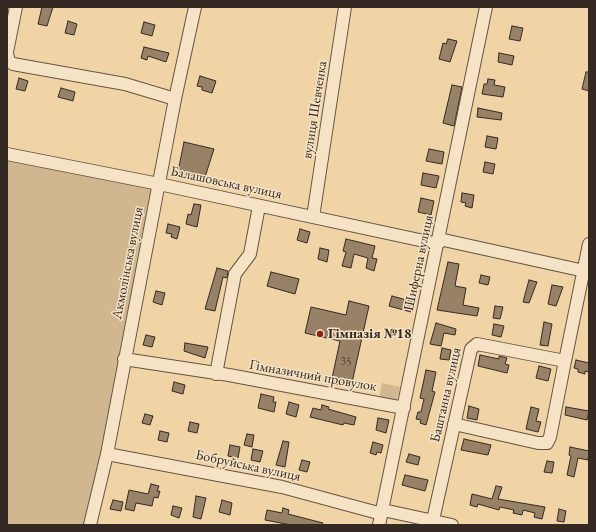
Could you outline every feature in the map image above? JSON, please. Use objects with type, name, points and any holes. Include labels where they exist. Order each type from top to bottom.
[{"type":"street","points":[[16,7],[7,53],[9,60],[13,64],[125,84],[175,99]]},
{"type":"street","name":"Акмолінська вулиця","points":[[90,525],[107,454],[175,99],[195,7]]},
{"type":"street","name":"вулиця Шевченка","points":[[314,217],[345,7]]},
{"type":"street","name":"Шиферна вулиця","points":[[381,516],[439,242],[486,7]]},
{"type":"street","name":"Балашовська вулиця","points":[[7,154],[586,272]]},
{"type":"street","points":[[216,374],[235,274],[250,254],[259,206]]},
{"type":"street","points":[[454,424],[538,443],[547,443],[550,437],[565,361],[586,272],[589,244]]},
{"type":"street","name":"Баштанна вулиця","points":[[433,520],[469,353],[475,344],[565,361]]},
{"type":"street","name":"Гімназичний провулок","points":[[124,359],[404,408]]},
{"type":"street","name":"Бобруйська вулиця","points":[[107,454],[282,488],[381,516],[433,520],[452,525]]},
{"type":"shaded area","points":[[7,154],[159,184],[90,525],[7,525]]},
{"type":"shaded area","points":[[382,383],[400,387],[396,402],[379,400]]},
{"type":"building","points":[[42,7],[53,7],[47,26],[38,24]]},
{"type":"building","points":[[68,21],[77,24],[74,35],[65,33]]},
{"type":"building","points":[[144,22],[155,25],[152,36],[141,33]]},
{"type":"building","points":[[512,26],[523,28],[520,41],[509,39]]},
{"type":"building","points":[[448,39],[457,41],[450,62],[439,59],[443,43],[446,44]]},
{"type":"building","points":[[144,47],[169,53],[166,62],[148,56],[147,60],[141,58]]},
{"type":"building","points":[[499,53],[514,56],[512,65],[498,62]]},
{"type":"building","points":[[586,72],[589,72],[589,91],[582,89]]},
{"type":"building","points":[[200,76],[216,81],[212,93],[202,90],[202,87],[197,86]]},
{"type":"building","points":[[19,78],[28,81],[25,91],[16,89]]},
{"type":"building","points":[[488,79],[495,80],[494,85],[505,87],[503,97],[482,94],[484,84],[487,84]]},
{"type":"building","points":[[452,85],[462,87],[454,126],[443,123]]},
{"type":"building","points":[[61,88],[75,92],[73,101],[58,97]]},
{"type":"building","points":[[478,108],[502,113],[501,120],[477,117]]},
{"type":"building","points":[[487,136],[498,138],[496,149],[485,147]]},
{"type":"building","points":[[184,142],[214,149],[205,177],[191,174],[190,178],[182,176],[182,173],[178,172]]},
{"type":"building","points":[[429,149],[444,152],[442,164],[426,161]]},
{"type":"building","points":[[485,162],[495,164],[493,174],[483,172]]},
{"type":"building","points":[[423,173],[439,176],[436,188],[421,185]]},
{"type":"building","points":[[462,193],[474,195],[472,208],[465,206],[466,203],[461,202]]},
{"type":"building","points":[[421,198],[434,201],[431,215],[418,212]]},
{"type":"building","points":[[194,204],[201,205],[197,227],[186,224],[188,214],[191,215]]},
{"type":"building","points":[[168,224],[180,227],[177,239],[171,237],[172,234],[166,233]]},
{"type":"building","points":[[300,229],[310,232],[307,243],[297,240]]},
{"type":"building","points":[[346,239],[375,246],[372,258],[377,259],[374,271],[366,268],[368,258],[354,254],[351,268],[342,266],[346,252],[343,251]]},
{"type":"building","points":[[320,248],[329,250],[327,262],[318,259]]},
{"type":"building","points":[[448,262],[459,264],[455,286],[466,288],[463,305],[479,308],[477,316],[437,310]]},
{"type":"building","points":[[217,268],[228,271],[227,278],[223,277],[215,311],[205,309]]},
{"type":"building","points":[[271,272],[299,279],[295,294],[267,286]]},
{"type":"building","points":[[481,275],[490,277],[488,285],[479,283]]},
{"type":"building","points":[[529,280],[537,282],[529,303],[523,302]]},
{"type":"building","points":[[552,285],[563,287],[556,306],[548,304]]},
{"type":"building","points":[[156,291],[165,293],[162,305],[153,302]]},
{"type":"building","points":[[392,296],[414,302],[411,312],[389,306]]},
{"type":"building","points":[[349,301],[369,306],[351,387],[331,383],[340,341],[305,333],[311,307],[346,315]]},
{"type":"building","points":[[495,306],[503,307],[500,319],[493,318]]},
{"type":"building","points":[[544,322],[552,324],[548,346],[540,345]]},
{"type":"building","points":[[436,323],[456,329],[455,335],[444,333],[441,346],[430,344]]},
{"type":"building","points":[[494,324],[504,326],[501,337],[492,335]]},
{"type":"building","points":[[146,335],[155,337],[152,347],[143,345]]},
{"type":"building","points":[[185,343],[208,347],[205,358],[184,351]]},
{"type":"building","points":[[442,348],[451,350],[449,360],[440,359]]},
{"type":"building","points":[[480,355],[499,359],[499,356],[507,358],[505,364],[509,365],[507,373],[478,366]]},
{"type":"building","points":[[576,360],[589,363],[589,372],[585,371],[585,374],[578,372],[578,369],[574,368]]},
{"type":"building","points":[[539,366],[551,369],[548,381],[536,378]]},
{"type":"building","points":[[426,370],[436,372],[432,391],[435,392],[426,425],[420,423],[421,420],[416,419],[418,412],[421,412],[424,399],[420,398]]},
{"type":"building","points":[[174,382],[185,385],[183,394],[172,391]]},
{"type":"building","points":[[261,394],[274,397],[273,402],[276,402],[274,412],[258,408]]},
{"type":"building","points":[[289,402],[299,405],[296,417],[286,414]]},
{"type":"building","points":[[322,405],[329,407],[328,409],[356,417],[354,425],[344,423],[343,425],[310,417],[313,408],[321,410]]},
{"type":"building","points":[[469,406],[479,409],[477,420],[467,418]]},
{"type":"building","points":[[531,407],[539,409],[536,421],[541,422],[538,432],[526,429]]},
{"type":"building","points":[[566,407],[589,411],[587,420],[565,415]]},
{"type":"building","points":[[145,414],[153,416],[150,425],[142,423]]},
{"type":"building","points":[[378,418],[389,420],[386,433],[376,430]]},
{"type":"building","points":[[190,422],[199,424],[197,433],[188,431]]},
{"type":"building","points":[[160,431],[169,433],[167,442],[158,440]]},
{"type":"building","points":[[247,434],[254,435],[252,447],[244,445]]},
{"type":"building","points":[[464,439],[491,445],[488,455],[461,450]]},
{"type":"building","points":[[283,441],[289,442],[285,467],[276,465]]},
{"type":"building","points":[[373,442],[383,445],[381,453],[377,452],[376,455],[370,453]]},
{"type":"building","points":[[230,445],[240,447],[238,458],[228,456]]},
{"type":"building","points":[[570,447],[589,451],[588,460],[578,458],[574,477],[567,475],[571,456],[569,455]]},
{"type":"building","points":[[253,449],[263,451],[260,462],[251,460]]},
{"type":"building","points":[[409,454],[420,457],[418,465],[406,462]]},
{"type":"building","points":[[302,460],[310,462],[307,472],[299,470]]},
{"type":"building","points":[[547,461],[554,462],[552,473],[544,472]]},
{"type":"building","points":[[405,475],[428,480],[425,491],[402,485]]},
{"type":"building","points":[[151,484],[159,486],[157,491],[160,491],[158,498],[154,497],[152,506],[136,503],[134,511],[125,509],[129,490],[148,494]]},
{"type":"building","points":[[496,486],[502,487],[498,499],[545,507],[542,519],[534,517],[535,513],[523,510],[522,515],[513,513],[514,510],[500,507],[499,510],[478,504],[477,507],[470,505],[472,494],[492,499]]},
{"type":"building","points":[[196,496],[206,498],[201,519],[193,517]]},
{"type":"building","points":[[113,500],[123,502],[121,511],[110,509]]},
{"type":"building","points":[[222,500],[232,503],[230,515],[219,512]]},
{"type":"building","points":[[173,506],[182,508],[179,518],[171,515]]},
{"type":"building","points":[[283,508],[289,510],[288,514],[323,523],[322,525],[291,525],[265,520],[267,510],[282,513]]},
{"type":"building","points":[[559,509],[566,511],[564,522],[557,521]]},
{"type":"place","name":"Гімназія №18","points":[[320,334]]}]
